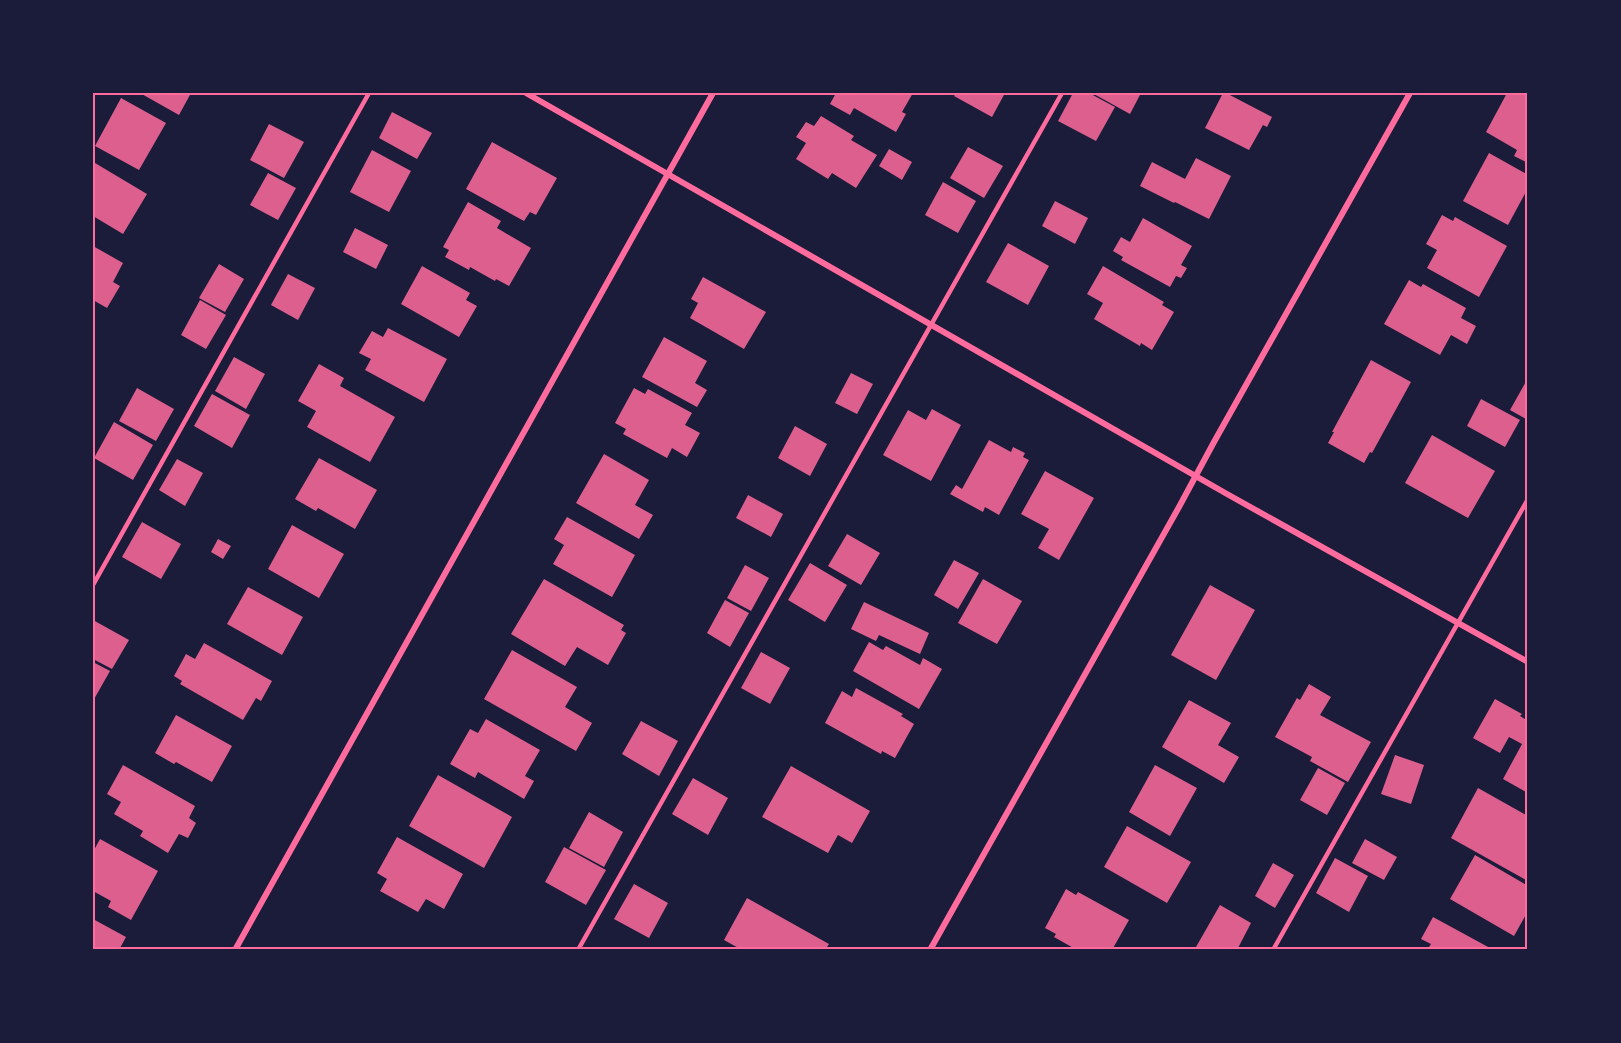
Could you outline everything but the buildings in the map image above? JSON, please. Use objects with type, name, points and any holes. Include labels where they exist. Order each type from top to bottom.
[{"type":"street","points":[[525,93],[1196,476],[1528,662]]},
{"type":"street","points":[[235,950],[713,93]]},
{"type":"street","points":[[930,950],[1410,93]]},
{"type":"lane","points":[[93,585],[369,93]]},
{"type":"lane","points":[[578,950],[1062,93]]},
{"type":"lane","points":[[1273,950],[1528,499]]}]
